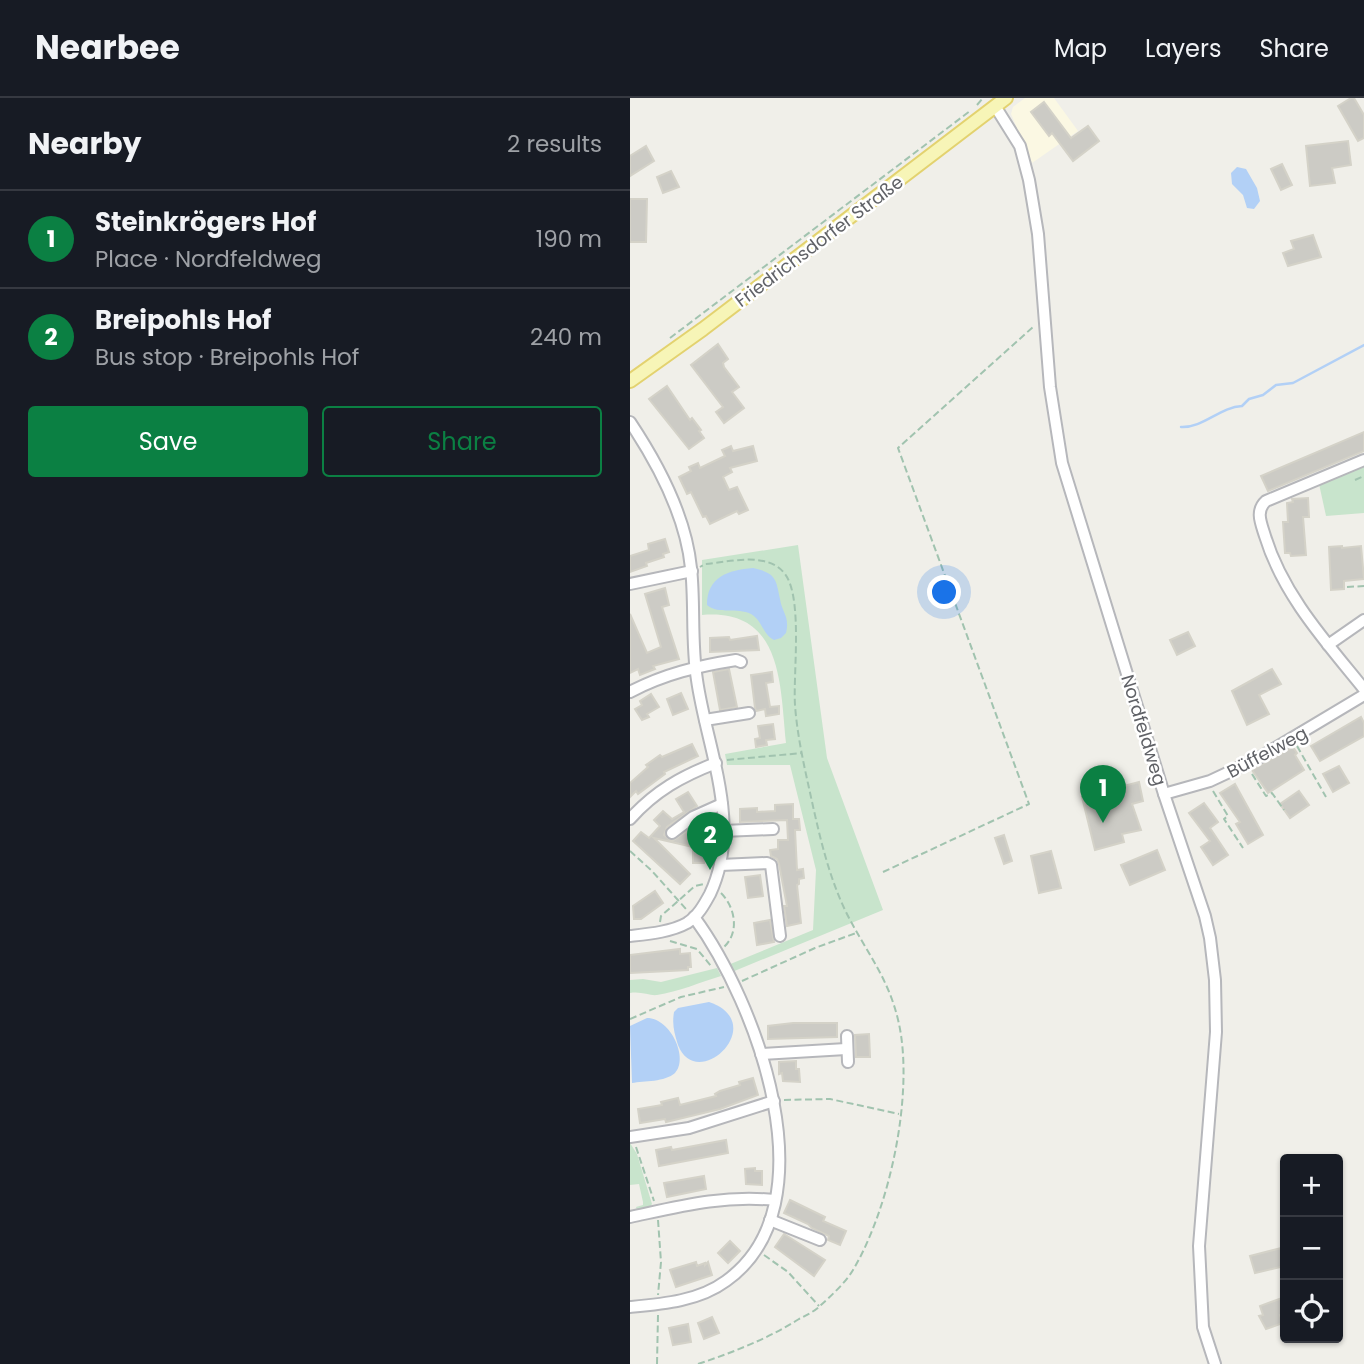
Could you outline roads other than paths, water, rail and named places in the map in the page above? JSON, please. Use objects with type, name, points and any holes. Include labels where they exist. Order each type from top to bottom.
[{"type":"main road","name":"Friedrichsdorfer Straße","points":[[630,381],[704,329],[1000,102]]},
{"type":"street","name":"Nordfeldweg","points":[[1000,102],[1020,146],[1029,180],[1038,234],[1053,416],[1062,463],[1164,794],[1205,916],[1213,956],[1216,1032],[1199,1246],[1199,1290],[1203,1327],[1215,1364]]},
{"type":"street","points":[[630,422],[653,461],[683,531],[692,571],[695,667],[716,763],[723,831],[720,865],[708,897],[694,917],[671,929],[630,936]]},
{"type":"street","points":[[1364,460],[1266,501],[1260,509],[1267,544],[1278,570],[1303,612],[1364,689]]},
{"type":"street","points":[[630,583],[692,571]]},
{"type":"street","points":[[1328,645],[1364,620]]},
{"type":"street","points":[[630,692],[652,681],[695,667],[736,660],[741,662]]},
{"type":"street","name":"Büffelweg","points":[[1164,794],[1210,781],[1246,765],[1364,695]]},
{"type":"street","points":[[705,720],[749,713]]},
{"type":"street","points":[[630,819],[656,793],[672,782],[716,763]]},
{"type":"street","points":[[672,833],[693,817],[722,804]]},
{"type":"street","points":[[723,831],[773,829]]},
{"type":"street","points":[[720,865],[771,865],[780,936]]},
{"type":"street","points":[[630,1307],[693,1297],[726,1282],[743,1268],[757,1250],[775,1200],[779,1158],[774,1101],[761,1054],[713,944],[694,917]]},
{"type":"street","points":[[847,1036],[848,1062]]},
{"type":"street","points":[[761,1054],[846,1049]]},
{"type":"street","points":[[631,1137],[689,1128],[774,1101]]},
{"type":"street","points":[[630,1217],[714,1199],[775,1200]]},
{"type":"street","points":[[770,1220],[820,1240]]},
{"type":"water","points":[[1237,167],[1246,169],[1257,188],[1260,201],[1254,209],[1247,208],[1243,195],[1232,184],[1231,173]]},
{"type":"water","points":[[753,568],[771,575],[776,582],[787,622],[786,633],[781,638],[770,638],[751,614],[717,610],[707,605],[711,588],[721,577],[727,573]]},
{"type":"water","points":[[709,1002],[726,1012],[733,1024],[731,1038],[724,1050],[713,1058],[700,1062],[687,1058],[678,1045],[674,1012],[678,1008]]},
{"type":"water","points":[[647,1018],[656,1020],[670,1032],[679,1049],[679,1067],[666,1078],[632,1083],[630,1026]]},
{"type":"waterway","points":[[1181,427],[1197,424],[1226,410],[1242,406],[1249,399],[1263,395],[1276,385],[1293,383],[1364,345]]},
{"type":"place","name":"Steinkrögers Hof","points":[[1103,823]]},
{"type":"place","name":"Breipohls Hof","points":[[710,870]]}]
